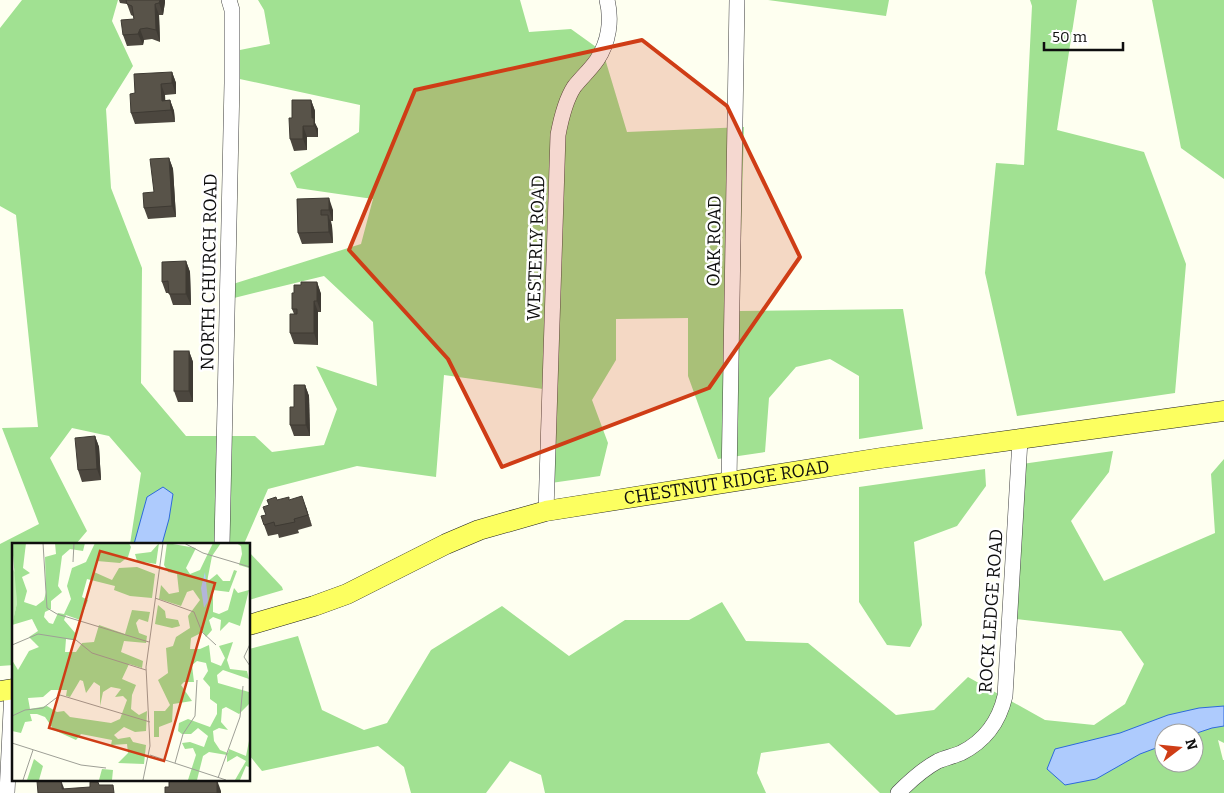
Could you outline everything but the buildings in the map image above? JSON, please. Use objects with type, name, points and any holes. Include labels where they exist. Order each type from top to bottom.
[{"type":"main road","name":"CHESTNUT RIDGE ROAD","points":[[250,625],[339,597],[379,579],[446,544],[479,530],[546,511],[624,497],[881,458],[1224,411]]},
{"type":"street","name":"NORTH CHURCH ROAD","points":[[222,543],[232,83],[232,10],[229,0]]},
{"type":"street","name":"WESTERLY ROAD","points":[[546,511],[558,135],[561,117],[570,94],[603,50],[610,21],[607,0]]},
{"type":"street","name":"OAK ROAD","points":[[728,482],[737,0]]},
{"type":"street","name":"ROCK LEDGE ROAD","points":[[898,793],[906,784],[927,768],[975,744],[996,722],[1002,709],[1006,696],[1020,440]]},
{"type":"street","points":[[7,793],[8,690]]},
{"type":"highlighted area","points":[[642,40],[727,106],[800,257],[709,388],[502,467],[448,359],[349,250],[415,90]]},
{"type":"green space","points":[[22,0],[118,0],[112,21],[133,66],[106,109],[111,188],[142,268],[141,383],[186,436],[255,436],[272,452],[324,445],[337,409],[316,366],[377,386],[373,322],[324,276],[234,298],[233,284],[361,244],[373,199],[297,188],[290,173],[359,132],[360,105],[235,78],[235,51],[270,44],[264,10],[258,0],[520,0],[529,32],[571,29],[603,52],[627,132],[744,127],[739,311],[903,309],[923,429],[859,439],[859,376],[830,359],[796,367],[769,398],[765,452],[718,459],[688,376],[688,318],[616,319],[616,360],[592,400],[608,443],[600,476],[551,483],[550,390],[444,375],[436,477],[357,466],[268,489],[244,543],[130,543],[141,473],[109,436],[72,428],[50,458],[87,531],[77,543],[12,543],[12,665],[0,666],[0,544],[39,524],[2,428],[38,427],[16,215],[0,206],[0,28]]},
{"type":"green space","points":[[768,0],[889,0],[886,16]]},
{"type":"green space","points":[[1030,0],[1077,0],[1057,130],[1144,152],[1186,264],[1175,393],[1017,416],[985,273],[996,163],[1024,165],[1032,6]]},
{"type":"green space","points":[[1152,0],[1224,0],[1224,179],[1181,148]]},
{"type":"green space","points":[[1113,451],[1109,472],[1071,521],[1104,581],[1215,533],[1211,474],[1224,459],[1224,743],[1218,740],[1224,760],[1224,793],[880,793],[829,743],[761,753],[757,773],[766,793],[545,793],[541,775],[510,761],[486,793],[411,793],[404,767],[378,746],[262,771],[250,756],[250,649],[298,636],[322,710],[364,730],[387,723],[431,650],[502,606],[569,656],[625,620],[689,620],[722,602],[746,641],[808,643],[896,715],[934,710],[968,677],[1045,720],[1094,725],[1125,704],[1144,664],[1121,631],[1016,619],[1022,464]]},
{"type":"green space","points":[[985,469],[986,486],[957,526],[914,542],[922,625],[910,647],[887,645],[859,602],[859,487]]},
{"type":"green space","points":[[250,553],[282,587],[283,590],[250,600]]},
{"type":"water","points":[[163,487],[173,494],[162,543],[134,543],[147,497]]},
{"type":"water","points":[[1224,706],[1224,726],[1204,731],[1204,723],[1154,723],[1154,749],[1140,754],[1096,779],[1065,785],[1047,769],[1055,749],[1120,733],[1168,715],[1199,708]]}]
